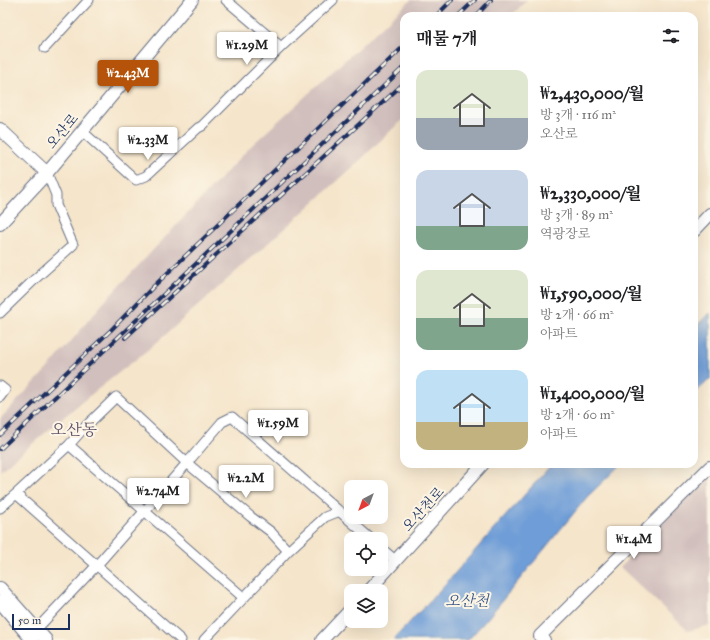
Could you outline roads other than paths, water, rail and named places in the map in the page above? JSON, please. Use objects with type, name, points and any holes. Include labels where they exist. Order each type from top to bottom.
[{"type":"street","points":[[45,48],[89,0]]},
{"type":"street","name":"오산로","points":[[0,224],[47,173],[192,0]]},
{"type":"street","points":[[226,0],[281,47]]},
{"type":"street","points":[[82,131],[136,180],[146,176],[202,126],[281,47],[334,0]]},
{"type":"street","points":[[0,129],[47,173],[56,195],[56,206],[73,246],[35,279],[0,313]]},
{"type":"street","points":[[698,227],[710,214]]},
{"type":"street","points":[[0,386],[4,390],[0,396]]},
{"type":"street","points":[[0,508],[70,445],[116,397],[187,463],[271,532],[288,551]]},
{"type":"street","points":[[31,636],[97,565],[222,422],[232,417],[363,532]]},
{"type":"street","points":[[70,445],[244,598]]},
{"type":"street","points":[[540,639],[710,467]]},
{"type":"street","name":"오산천로","points":[[375,584],[479,468]]},
{"type":"street","points":[[16,494],[181,640]]},
{"type":"street","points":[[204,640],[288,551],[325,517],[340,511]]},
{"type":"street","points":[[388,554],[396,561]]},
{"type":"street","points":[[0,588],[31,636]]},
{"type":"street","points":[[0,602],[31,636],[46,640]]},
{"type":"street","points":[[322,640],[344,616]]},
{"type":"water","points":[[710,313],[710,379],[698,390],[698,324]]},
{"type":"water","name":"오산천","points":[[548,468],[617,468],[587,497],[468,640],[393,640],[439,591]]},
{"type":"railway","points":[[440,12],[452,0]]},
{"type":"railway","points":[[462,12],[475,0]]},
{"type":"railway","points":[[480,12],[491,0]]},
{"type":"railway","points":[[0,435],[111,330],[154,286],[400,50]]},
{"type":"railway","points":[[0,449],[400,71]]},
{"type":"railway","points":[[125,338],[400,87]]},
{"type":"district","name":"오산동","points":[[74,429]]}]
